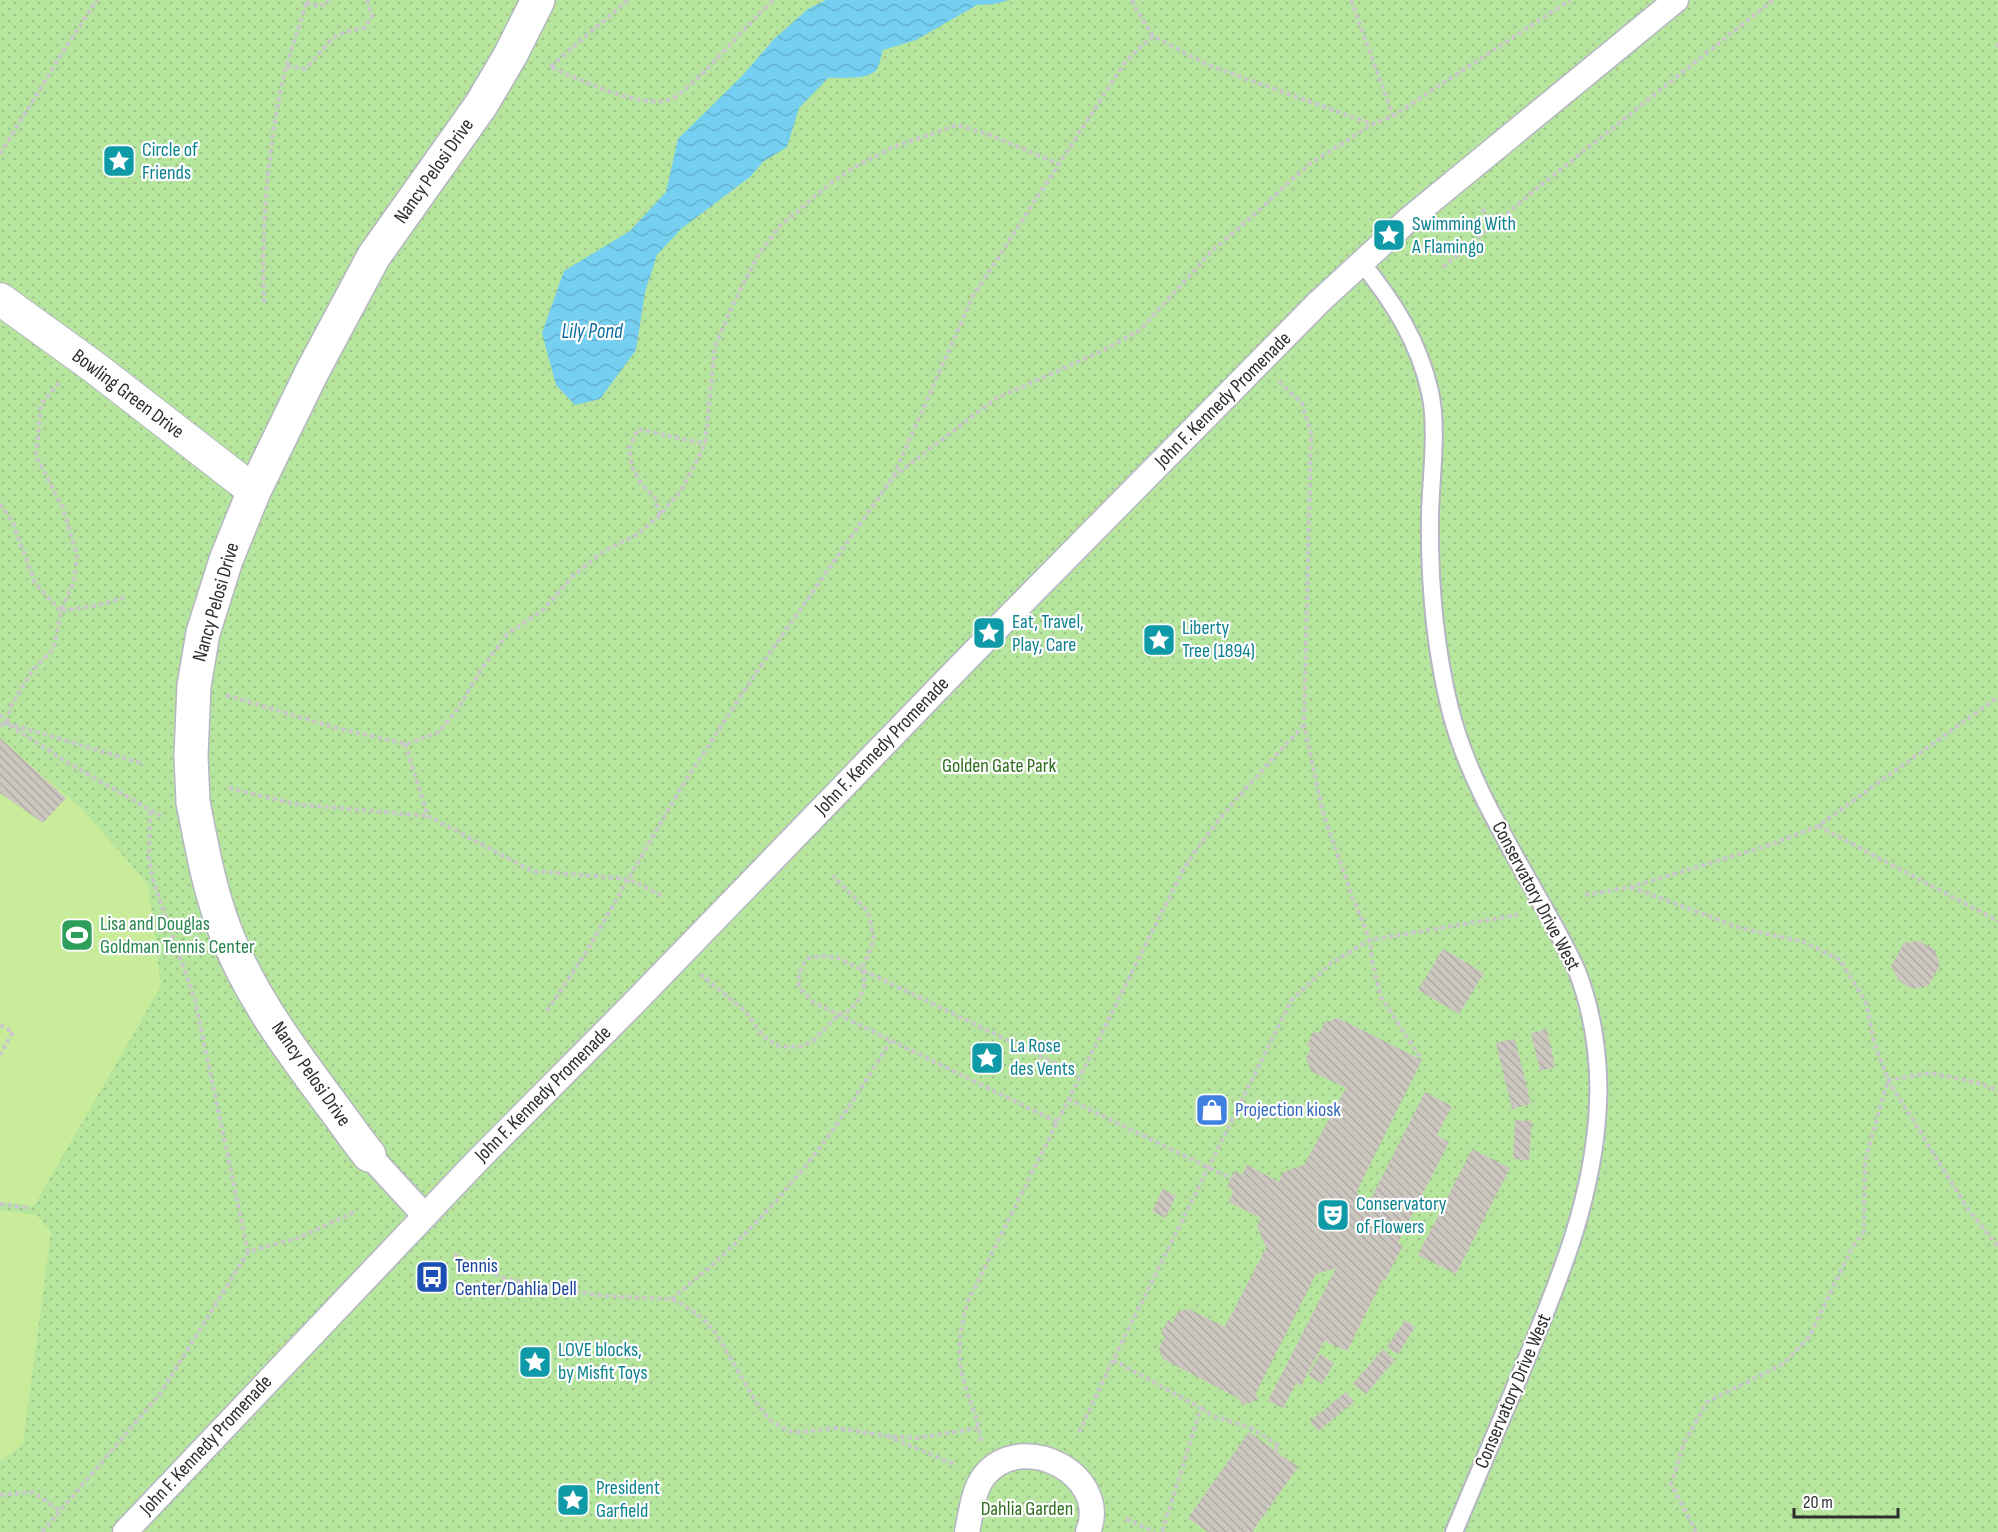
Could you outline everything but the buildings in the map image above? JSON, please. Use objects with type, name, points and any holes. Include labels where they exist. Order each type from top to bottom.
[{"type":"street","name":"Nancy Pelosi Drive","points":[[424,1216],[369,1155],[293,1051],[246,978],[228,938],[213,896],[203,856],[194,802],[191,756],[194,686],[203,633],[225,561],[254,491],[332,333],[374,256],[481,105],[511,54],[538,0]]},
{"type":"street","name":"John F. Kennedy Promenade","points":[[125,1532],[424,1216],[678,958],[962,664],[1361,262],[1470,168],[1676,0]]},
{"type":"street","name":"Bowling Green Drive","points":[[0,299],[80,357],[254,491]]},
{"type":"street","points":[[967,1532],[977,1489],[985,1475],[1000,1462],[1018,1457],[1036,1456],[1055,1461],[1085,1486],[1091,1504],[1091,1524],[1088,1532]]},
{"type":"lane","name":"Conservatory Drive West","points":[[1361,262],[1382,287],[1410,331],[1430,393],[1432,426],[1430,559],[1433,623],[1453,720],[1483,796],[1577,972],[1593,1027],[1597,1054],[1599,1098],[1595,1140],[1587,1189],[1575,1237],[1454,1532]]},
{"type":"path","points":[[0,154],[97,0]]},
{"type":"path","points":[[264,303],[262,256],[266,199],[276,120],[287,66],[307,2],[319,6],[326,4],[328,0]]},
{"type":"path","points":[[287,66],[304,69],[313,62],[332,39],[345,32],[365,28],[372,15],[367,0]]},
{"type":"path","points":[[628,0],[550,68],[628,97],[653,101],[670,100],[689,87],[744,27],[774,0]]},
{"type":"path","points":[[1132,0],[1153,36],[1208,65],[1373,124]]},
{"type":"path","points":[[1351,0],[1393,116]]},
{"type":"path","points":[[893,477],[995,399],[1104,350],[1140,330],[1212,250],[1308,165],[1373,124],[1393,116],[1570,0]]},
{"type":"path","points":[[1443,267],[1535,190],[1773,0]]},
{"type":"path","points":[[547,1011],[585,954],[682,786],[758,670],[893,477],[973,296],[1126,61],[1153,36]]},
{"type":"path","points":[[1998,43],[1998,49]]},
{"type":"path","points":[[194,686],[336,728],[405,744],[439,732],[460,706],[480,671],[507,634],[542,611],[573,576],[604,551],[638,534],[660,515],[682,489],[705,444],[715,346],[735,300],[759,254],[780,226],[855,166],[891,148],[957,125],[990,135],[1059,164]]},
{"type":"path","points":[[1482,209],[1494,225]]},
{"type":"path","points":[[6,723],[10,708],[32,671],[54,648],[62,610],[74,581],[77,556],[63,508],[36,456],[41,404],[80,357]]},
{"type":"path","points":[[1258,364],[1302,403],[1311,433],[1304,725],[1323,813],[1352,896],[1371,940],[1372,962],[1381,997],[1422,1060]]},
{"type":"path","points":[[660,515],[655,498],[642,485],[632,466],[629,448],[638,429],[705,444]]},
{"type":"path","points":[[0,504],[13,523],[35,583],[62,610]]},
{"type":"path","points":[[62,610],[99,605],[126,597]]},
{"type":"path","points":[[1585,895],[1631,887],[1770,845],[1818,826],[1998,697]]},
{"type":"path","points":[[0,714],[6,723],[70,764],[156,814]]},
{"type":"path","points":[[0,726],[6,723],[144,764]]},
{"type":"path","points":[[887,1436],[985,1475],[980,1428],[963,1378],[959,1339],[962,1319],[969,1299],[1171,892],[1196,849],[1226,810],[1304,725]]},
{"type":"path","points":[[405,744],[428,816]]},
{"type":"path","points":[[229,788],[295,804],[428,816],[532,871],[629,879],[664,897]]},
{"type":"path","points":[[150,811],[149,859],[153,880],[195,1000],[248,1252]]},
{"type":"path","points":[[1818,826],[1998,921]]},
{"type":"path","points":[[678,958],[746,1012],[768,1040],[779,1046],[802,1046],[814,1040],[838,1015],[850,1010],[860,998],[865,982],[862,968],[874,939],[869,915],[852,893],[833,876]]},
{"type":"path","points":[[1631,887],[1740,928],[1804,942],[1840,960],[1866,1002],[1874,1042],[1888,1080],[1968,1209],[1998,1247]]},
{"type":"path","points":[[1079,1432],[1291,1001],[1330,963],[1371,940],[1525,914]]},
{"type":"path","points":[[1057,1122],[813,1002],[799,987],[798,975],[808,958],[826,956],[862,968],[1080,1075]]},
{"type":"path","points":[[0,1025],[13,1032],[0,1055]]},
{"type":"path","points":[[671,1299],[705,1272],[738,1241],[799,1175],[853,1103],[890,1041]]},
{"type":"path","points":[[1888,1080],[1931,1073],[1975,1082],[1998,1090]]},
{"type":"path","points":[[1696,1532],[1671,1484],[1684,1443],[1707,1402],[1783,1364],[1809,1338],[1852,1248],[1864,1231],[1864,1161],[1888,1080]]},
{"type":"path","points":[[1068,1099],[1232,1179]]},
{"type":"path","points":[[0,1204],[30,1208]]},
{"type":"path","points":[[42,1532],[160,1394],[248,1252],[298,1239],[357,1211]]},
{"type":"path","points":[[454,1255],[506,1279],[603,1296],[671,1299],[703,1319],[716,1333],[757,1404],[771,1421],[788,1431],[802,1432],[836,1428],[916,1438],[980,1428]]},
{"type":"path","points":[[1113,1360],[1214,1416],[1251,1428],[1279,1446],[1275,1450]]},
{"type":"path","points":[[1162,1532],[1201,1408]]},
{"type":"path","points":[[0,1495],[33,1492],[60,1511]]},
{"type":"path","points":[[1126,1519],[1155,1532]]},
{"type":"green space","name":"Golden Gate Park","points":[[0,0],[1998,0],[1998,1532],[0,1532]]},
{"type":"green space","name":"Lisa and Douglas Goldman Tennis Center","points":[[0,738],[83,810],[148,884],[161,986],[34,1206],[0,1202]]},
{"type":"green space","points":[[0,1210],[37,1215],[51,1232],[23,1444],[2,1460],[0,1460]]},
{"type":"water","name":"Lily Pond","points":[[826,0],[1009,0],[977,5],[916,40],[883,50],[879,65],[873,73],[854,78],[828,78],[799,108],[787,147],[764,161],[750,177],[681,229],[657,255],[645,292],[636,350],[600,399],[575,405],[556,385],[542,333],[564,271],[630,231],[666,192],[678,139],[743,75],[774,39],[808,9]]},
{"type":"place","name":"Circle of Friends","points":[[119,161]]},
{"type":"place","name":"Swimming With A Flamingo","points":[[1389,235]]},
{"type":"place","name":"Eat, Travel, Play, Care","points":[[989,633]]},
{"type":"place","name":"Liberty Tree (1894)","points":[[1159,640]]},
{"type":"place","name":"Lisa and Douglas Goldman Tennis Center","points":[[77,935]]},
{"type":"place","name":"La Rose des Vents","points":[[987,1058]]},
{"type":"place","name":"Projection kiosk","points":[[1212,1110]]},
{"type":"place","name":"Conservatory of Flowers","points":[[1333,1215]]},
{"type":"place","name":"Tennis Center/Dahlia Dell","points":[[432,1277]]},
{"type":"place","name":"LOVE blocks, by Misfit Toys","points":[[535,1362]]},
{"type":"place","name":"President Garfield","points":[[573,1500]]},
{"type":"park label","name":"Dahlia Garden","points":[[1027,1509]]}]
